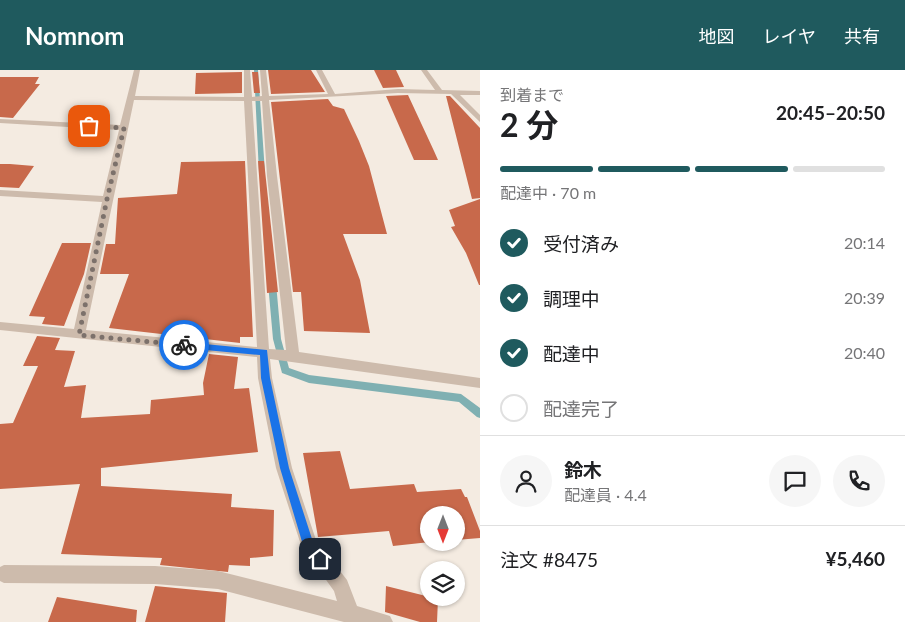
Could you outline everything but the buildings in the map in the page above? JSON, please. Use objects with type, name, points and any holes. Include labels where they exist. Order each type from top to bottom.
[{"type":"street","points":[[79,335],[107,199],[137,70]]},
{"type":"street","points":[[247,70],[265,378],[284,468],[309,545],[341,586],[352,617]]},
{"type":"street","points":[[263,70],[272,176],[293,356]]},
{"type":"street","points":[[319,70],[333,96]]},
{"type":"street","points":[[424,70],[440,92]]},
{"type":"street","points":[[131,98],[266,99],[333,96],[374,91],[480,93]]},
{"type":"street","points":[[453,92],[480,120]]},
{"type":"street","points":[[0,121],[124,128]]},
{"type":"street","points":[[0,193],[107,199]]},
{"type":"street","points":[[0,326],[293,356],[480,384]]},
{"type":"street","points":[[4,574],[145,575],[218,580],[352,617],[384,622]]},
{"type":"waterway","points":[[256,70],[262,173]]},
{"type":"waterway","points":[[272,283],[277,339],[285,370],[309,379],[461,398],[480,414]]},
{"type":"way so far","points":[[89,126],[124,128],[107,199],[79,335],[184,345]]},
{"type":"route","points":[[184,345],[264,353],[265,378],[284,468],[309,545],[320,559]]}]
